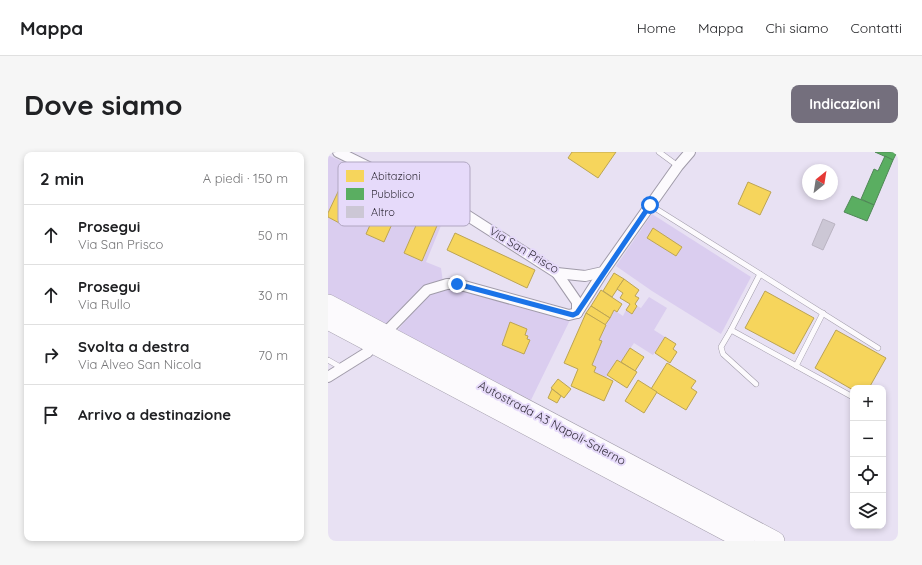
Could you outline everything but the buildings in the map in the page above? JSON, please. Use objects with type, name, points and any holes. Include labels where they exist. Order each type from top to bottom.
[{"type":"highway","name":"Autostrada A3 Napoli-Salerno","points":[[328,304],[776,541]]},
{"type":"highway","name":"Autostrada A3 Napoli-Salerno","points":[[328,320],[745,541]]},
{"type":"street","name":"Via San Prisco","points":[[338,152],[358,162]]},
{"type":"street","points":[[389,329],[427,290],[447,284],[457,284],[570,315],[577,313],[603,272],[650,205],[690,152]]},
{"type":"street","name":"Via San Prisco","points":[[470,217],[557,272],[585,276],[603,272]]},
{"type":"street","points":[[557,272],[577,302],[577,313]]},
{"type":"street","points":[[328,377],[368,352]]},
{"type":"lane","points":[[659,152],[678,166]]},
{"type":"lane","points":[[650,205],[878,348]]},
{"type":"lane","points":[[756,384],[723,354],[720,346],[731,330],[760,274]]},
{"type":"lane","points":[[796,366],[823,313]]},
{"type":"lane","points":[[731,330],[850,395]]},
{"type":"lane","points":[[328,360],[342,368]]},
{"type":"shaded area","points":[[328,155],[343,162],[338,162],[338,226],[441,226],[426,262],[441,268],[443,282],[385,327],[328,297]]},
{"type":"shaded area","points":[[652,214],[751,277],[721,334],[652,291],[616,266]]},
{"type":"shaded area","points":[[457,287],[574,318],[570,320],[531,400],[396,332],[428,294]]},
{"type":"shaded area","points":[[649,297],[667,308],[654,330],[665,337],[653,355],[634,343],[621,362],[617,360],[606,378],[594,372],[596,367],[592,365],[602,341],[599,340],[605,325],[614,310],[623,316],[626,310],[632,313],[637,306],[641,308]]},
{"type":"route","points":[[457,284],[573,315],[577,313],[603,272],[650,205]]}]
